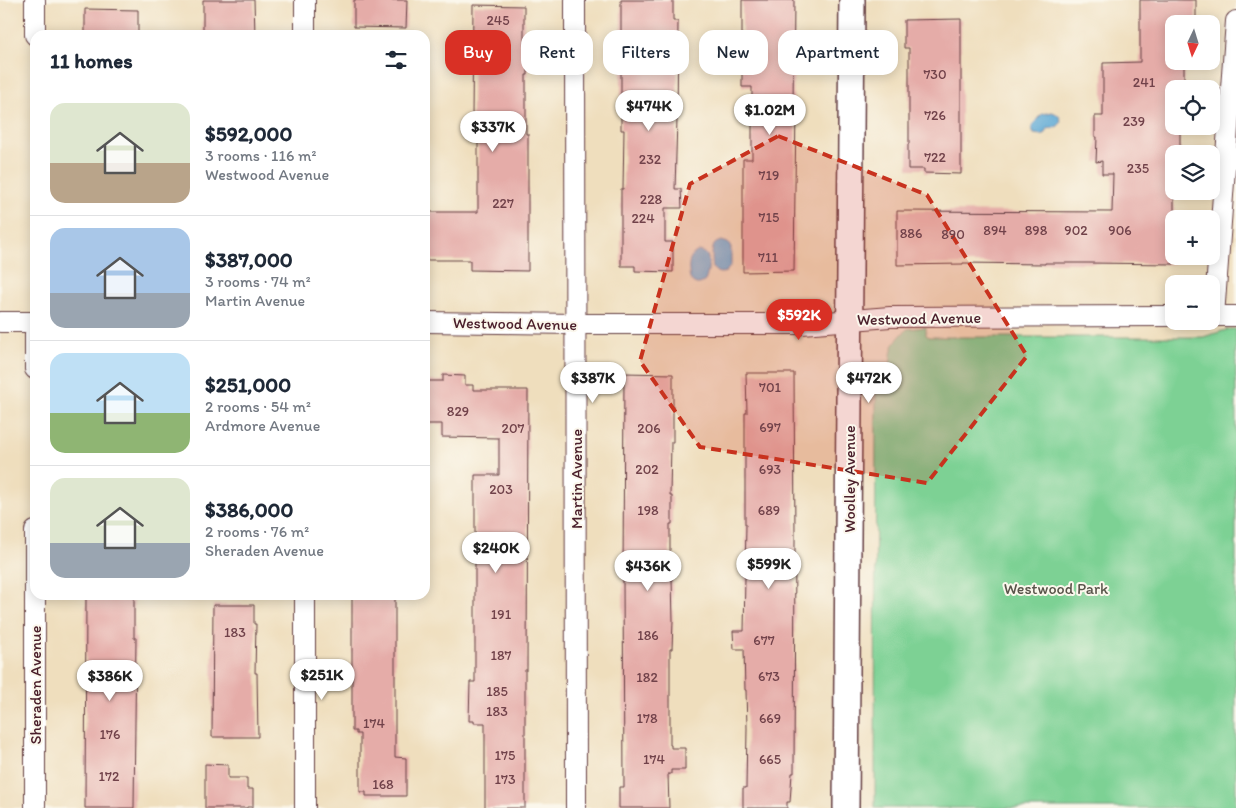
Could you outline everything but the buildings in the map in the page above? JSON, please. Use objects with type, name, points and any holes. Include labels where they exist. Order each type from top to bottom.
[{"type":"street","points":[[35,0],[35,30]]},
{"type":"street","points":[[305,0],[305,30]]},
{"type":"street","name":"Martin Avenue","points":[[575,0],[576,808]]},
{"type":"street","name":"Woolley Avenue","points":[[846,808],[852,0]]},
{"type":"street","points":[[1215,275],[1236,21]]},
{"type":"street","name":"Westwood Avenue","points":[[430,322],[802,324],[890,317],[1165,316]]},
{"type":"street","points":[[1220,316],[1236,316]]},
{"type":"street","points":[[0,322],[30,322]]},
{"type":"street","name":"Sheraden Avenue","points":[[35,600],[35,808]]},
{"type":"street","points":[[305,600],[305,808]]},
{"type":"highlighted area","points":[[778,136],[927,195],[1027,356],[927,483],[700,447],[640,361],[690,184]]},
{"type":"green space","name":"Westwood Park","points":[[926,327],[926,335],[929,337],[1203,337],[1229,329],[1236,329],[1236,808],[875,808],[876,368],[890,368],[893,346],[907,329]]},
{"type":"water","points":[[1052,112],[1060,119],[1059,125],[1047,129],[1041,135],[1034,134],[1032,127],[1038,118],[1042,114]]},
{"type":"water","points":[[722,241],[728,243],[731,248],[731,265],[726,272],[720,273],[713,268],[712,253],[715,244]]},
{"type":"water","points":[[699,251],[707,255],[708,268],[705,281],[697,284],[693,283],[690,279],[689,266],[692,256]]}]
